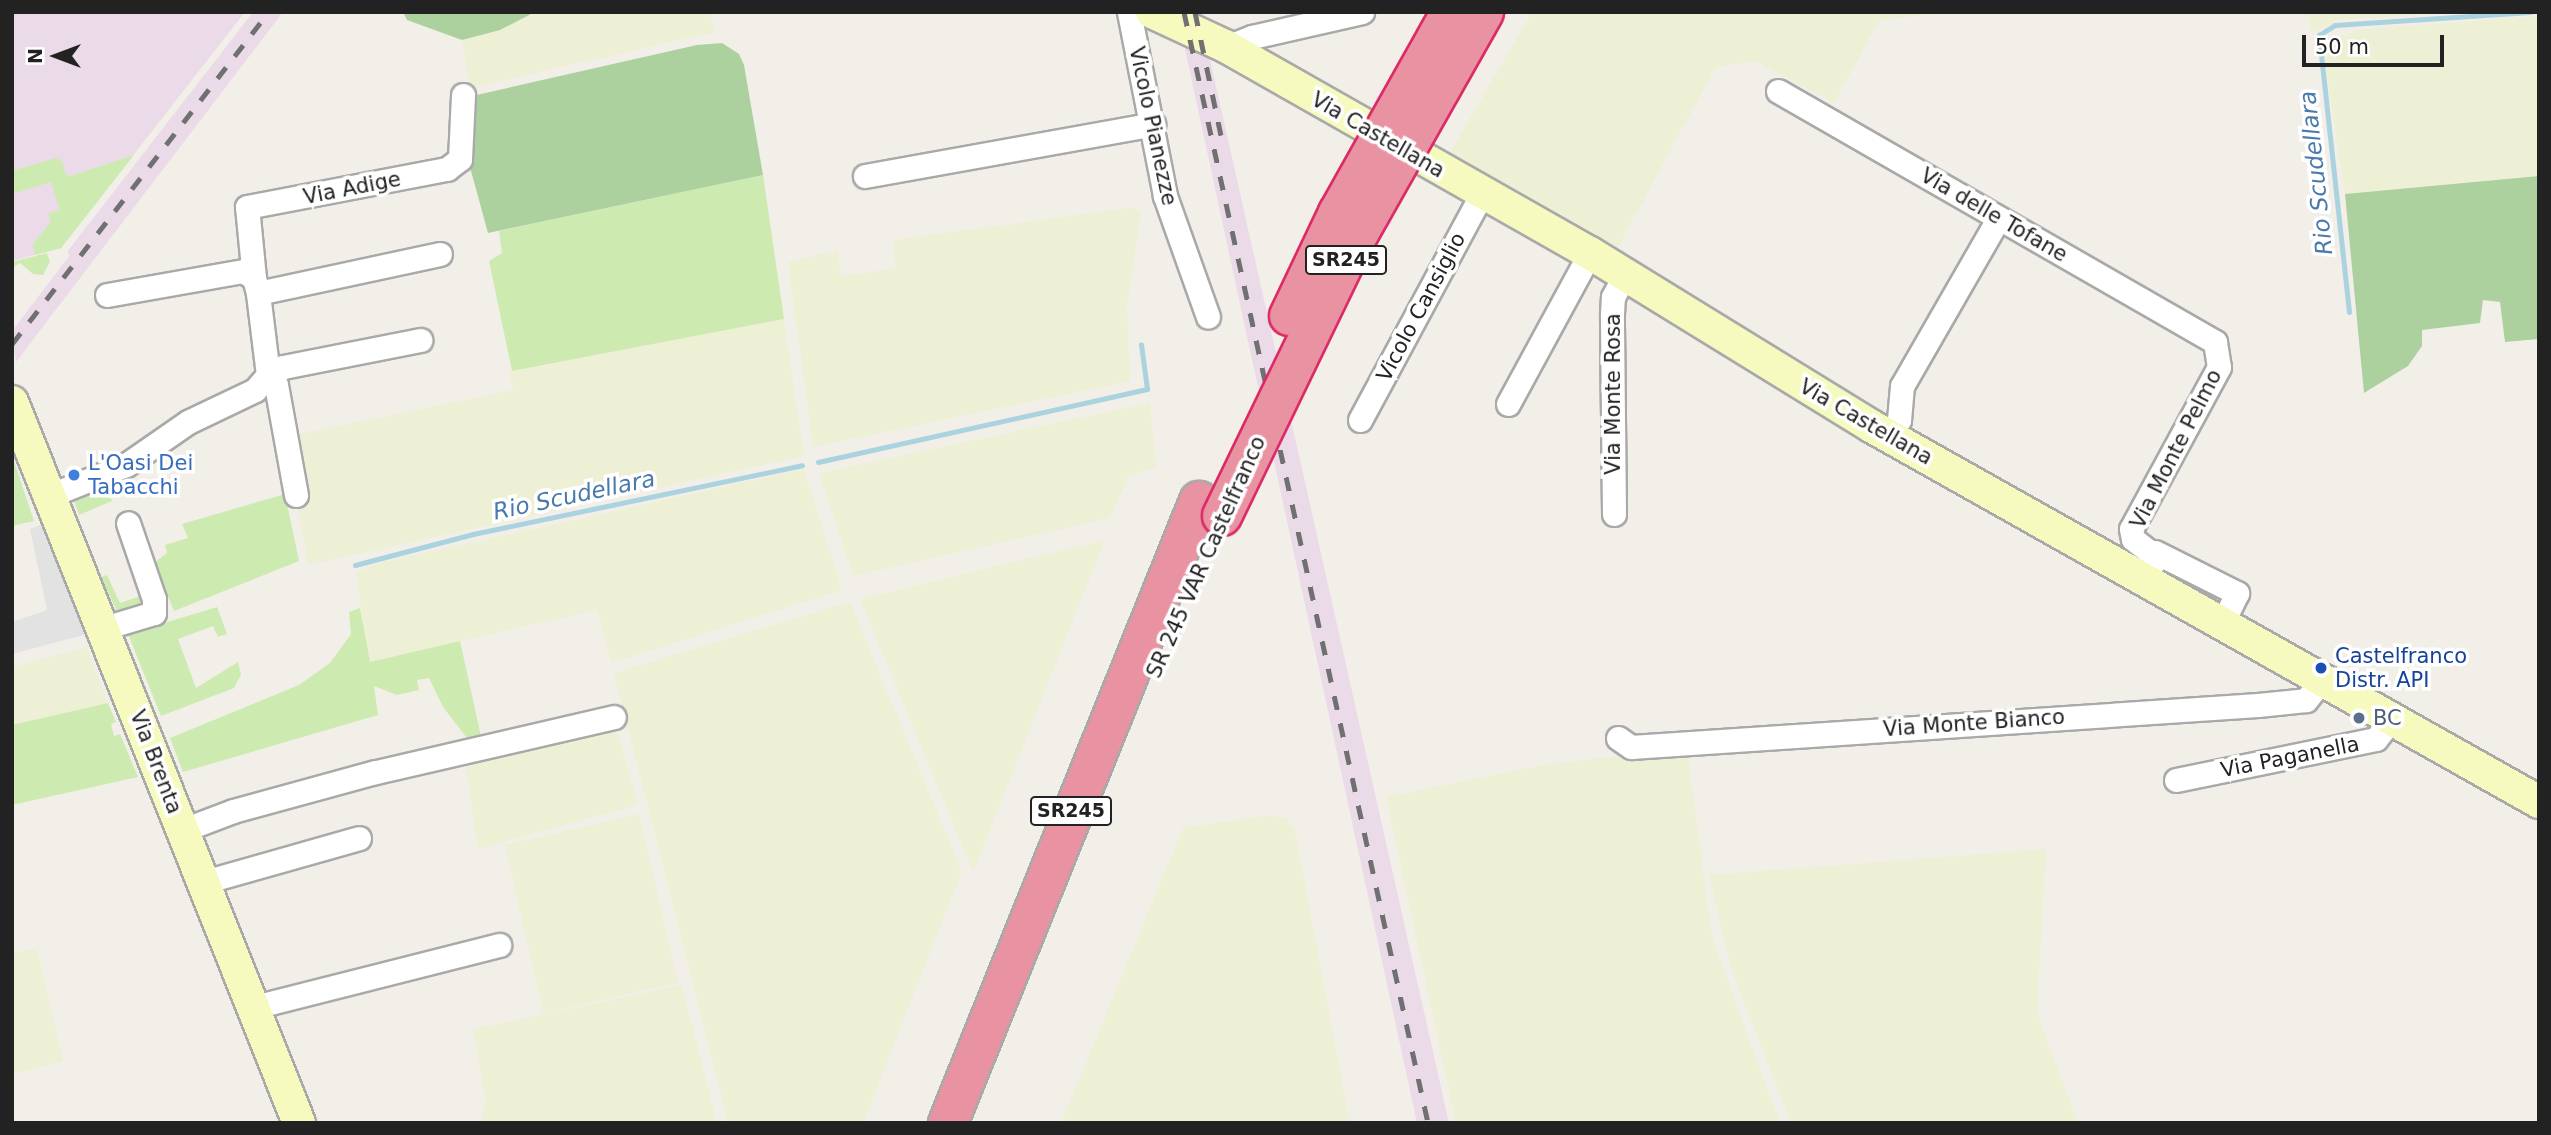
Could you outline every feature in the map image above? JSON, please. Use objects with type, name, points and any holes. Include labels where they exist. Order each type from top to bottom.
[{"type":"highway","name":"SR 245 VAR Castelfranco","points":[[948,1123],[1338,213],[1451,12]]},
{"type":"highway","name":"SR 245 VAR Castelfranco","points":[[974,1123],[1210,509],[1484,12]]},
{"type":"street","name":"Vicolo Pianezze","points":[[1129,12],[1165,196],[1208,317]]},
{"type":"street","name":"Via Castellana","points":[[1152,12],[1213,41],[1481,195],[1590,253],[1889,436],[2149,566],[2221,626],[2393,717],[2539,802]]},
{"type":"street","points":[[1213,41],[1252,37],[1362,12]]},
{"type":"street","name":"Via delle Tofane","points":[[1778,91],[1998,219],[2211,337]]},
{"type":"street","name":"Via Adige","points":[[296,495],[276,385],[268,375],[247,207],[447,169],[460,159],[463,95]]},
{"type":"street","points":[[865,176],[1153,124]]},
{"type":"street","name":"Vicolo Cansiglio","points":[[1360,420],[1481,195]]},
{"type":"street","points":[[1889,436],[1899,420],[1902,386],[1998,219]]},
{"type":"street","points":[[1508,404],[1590,253]]},
{"type":"street","points":[[107,295],[243,271],[256,285],[440,254]]},
{"type":"street","name":"Via Monte Rosa","points":[[1614,514],[1612,314],[1613,298],[1624,276]]},
{"type":"street","name":"Via Monte Pelmo","points":[[2149,566],[2133,539],[2131,529],[2219,367],[2220,349],[2211,337]]},
{"type":"street","points":[[51,495],[126,465],[188,422],[255,390],[268,375],[283,367],[420,340]]},
{"type":"street","name":"Via Brenta","points":[[12,402],[299,1123]]},
{"type":"street","points":[[104,628],[154,613],[154,599],[128,523]]},
{"type":"street","name":"Via Monte Bianco","points":[[1618,738],[1632,747],[2258,705],[2306,700],[2322,680]]},
{"type":"street","points":[[183,830],[233,811],[376,772],[614,717]]},
{"type":"street","name":"Via Paganella","points":[[2176,780],[2376,739],[2393,717]]},
{"type":"street","points":[[204,882],[359,838]]},
{"type":"street","points":[[252,1003],[499,944]]},
{"type":"shaded area","points":[[12,12],[245,12],[61,248],[12,261]]},
{"type":"shaded area","points":[[253,12],[283,12],[16,362],[12,331],[70,255],[67,252]]},
{"type":"shaded area","points":[[1183,40],[1209,55],[1449,1123],[1417,1123]]},
{"type":"shaded area","points":[[52,521],[95,632],[12,654],[12,622],[47,610],[30,529]]},
{"type":"green space","points":[[403,12],[535,12],[500,30],[462,40],[407,20]]},
{"type":"green space","points":[[535,12],[709,12],[715,32],[470,88],[462,40],[500,30]]},
{"type":"green space","points":[[1532,12],[1944,12],[1879,21],[1834,103],[1755,61],[1716,67],[1618,247],[1449,154]]},
{"type":"green space","points":[[2307,12],[2461,12],[2338,20],[2312,33]]},
{"type":"green space","points":[[2539,16],[2539,176],[2345,194],[2326,71],[2328,41],[2361,29]]},
{"type":"green space","points":[[722,43],[739,54],[744,65],[763,175],[488,233],[465,149],[472,96],[697,45]]},
{"type":"green space","points":[[134,155],[61,248],[35,255],[33,244],[51,222],[48,214],[60,210],[51,182],[12,194],[12,171],[56,158],[62,161],[67,177]]},
{"type":"green space","points":[[763,175],[784,319],[512,371],[489,261],[502,253],[499,231]]},
{"type":"green space","points":[[2539,176],[2539,339],[2505,342],[2500,302],[2483,300],[2480,323],[2422,330],[2422,346],[2408,366],[2364,393],[2345,194]]},
{"type":"green space","points":[[1135,207],[1141,216],[1127,304],[1130,381],[813,447],[788,262],[838,250],[841,276],[896,268],[893,240]]},
{"type":"green space","points":[[47,253],[50,262],[43,275],[33,274],[20,263],[12,268],[12,262]]},
{"type":"green space","points":[[784,319],[804,456],[308,565],[285,437],[513,390],[509,372]]},
{"type":"green space","points":[[1150,403],[1156,467],[1128,477],[1110,518],[853,576],[819,473]]},
{"type":"green space","points":[[12,455],[34,521],[12,526]]},
{"type":"green space","points":[[804,469],[842,590],[611,663],[597,610],[369,662],[356,572],[383,562]]},
{"type":"green space","points":[[94,482],[98,493],[108,490],[112,501],[79,515],[71,492]]},
{"type":"green space","points":[[285,494],[299,561],[174,611],[154,563],[167,553],[165,545],[188,538],[182,524]]},
{"type":"green space","points":[[1105,540],[973,872],[860,599]]},
{"type":"green space","points":[[107,575],[120,603],[149,593],[149,602],[119,616],[101,577]]},
{"type":"green space","points":[[850,602],[962,872],[863,1123],[728,1123],[614,673]]},
{"type":"green space","points":[[217,607],[227,634],[218,637],[213,626],[178,639],[196,688],[238,662],[241,675],[234,688],[161,716],[128,634]]},
{"type":"green space","points":[[360,608],[370,662],[460,641],[482,741],[470,742],[443,707],[429,678],[417,680],[419,690],[397,695],[374,686],[378,715],[183,772],[170,738],[299,685],[330,663],[351,634],[349,612]]},
{"type":"green space","points":[[87,647],[108,703],[12,725],[12,667]]},
{"type":"green space","points":[[108,703],[116,722],[111,724],[114,736],[120,734],[138,777],[12,805],[12,725]]},
{"type":"green space","points":[[606,725],[619,736],[638,805],[478,849],[465,761],[469,767],[485,757]]},
{"type":"green space","points":[[1687,748],[1712,937],[1780,1123],[1456,1123],[1386,797],[1542,765]]},
{"type":"green space","points":[[639,814],[678,983],[543,1014],[505,845]]},
{"type":"green space","points":[[1269,815],[1286,818],[1295,830],[1350,1123],[1061,1123],[1183,828]]},
{"type":"green space","points":[[2046,849],[2037,1012],[2078,1123],[1791,1123],[1731,969],[1709,875]]},
{"type":"green space","points":[[37,948],[63,1061],[12,1075],[12,953]]},
{"type":"green space","points":[[682,985],[717,1123],[482,1123],[485,1099],[473,1029]]},
{"type":"waterway","name":"Rio Scudellara","points":[[2349,312],[2319,35],[2335,25],[2531,12]]},
{"type":"waterway","name":"Rio Scudellara","points":[[818,462],[1147,389],[1141,344]]},
{"type":"waterway","name":"Rio Scudellara","points":[[355,565],[473,534],[802,465]]},
{"type":"waterway","points":[[93,648],[118,710]]},
{"type":"railway","points":[[12,344],[269,12]]},
{"type":"railway","points":[[1184,12],[1428,1123]]},
{"type":"railway","points":[[1195,12],[1221,135]]},
{"type":"place","name":"L'Oasi Dei Tabacchi","points":[[74,475]]},
{"type":"place","name":"Castelfranco Distr. API","points":[[2321,668]]},
{"type":"place","name":"BC","points":[[2359,718]]}]
